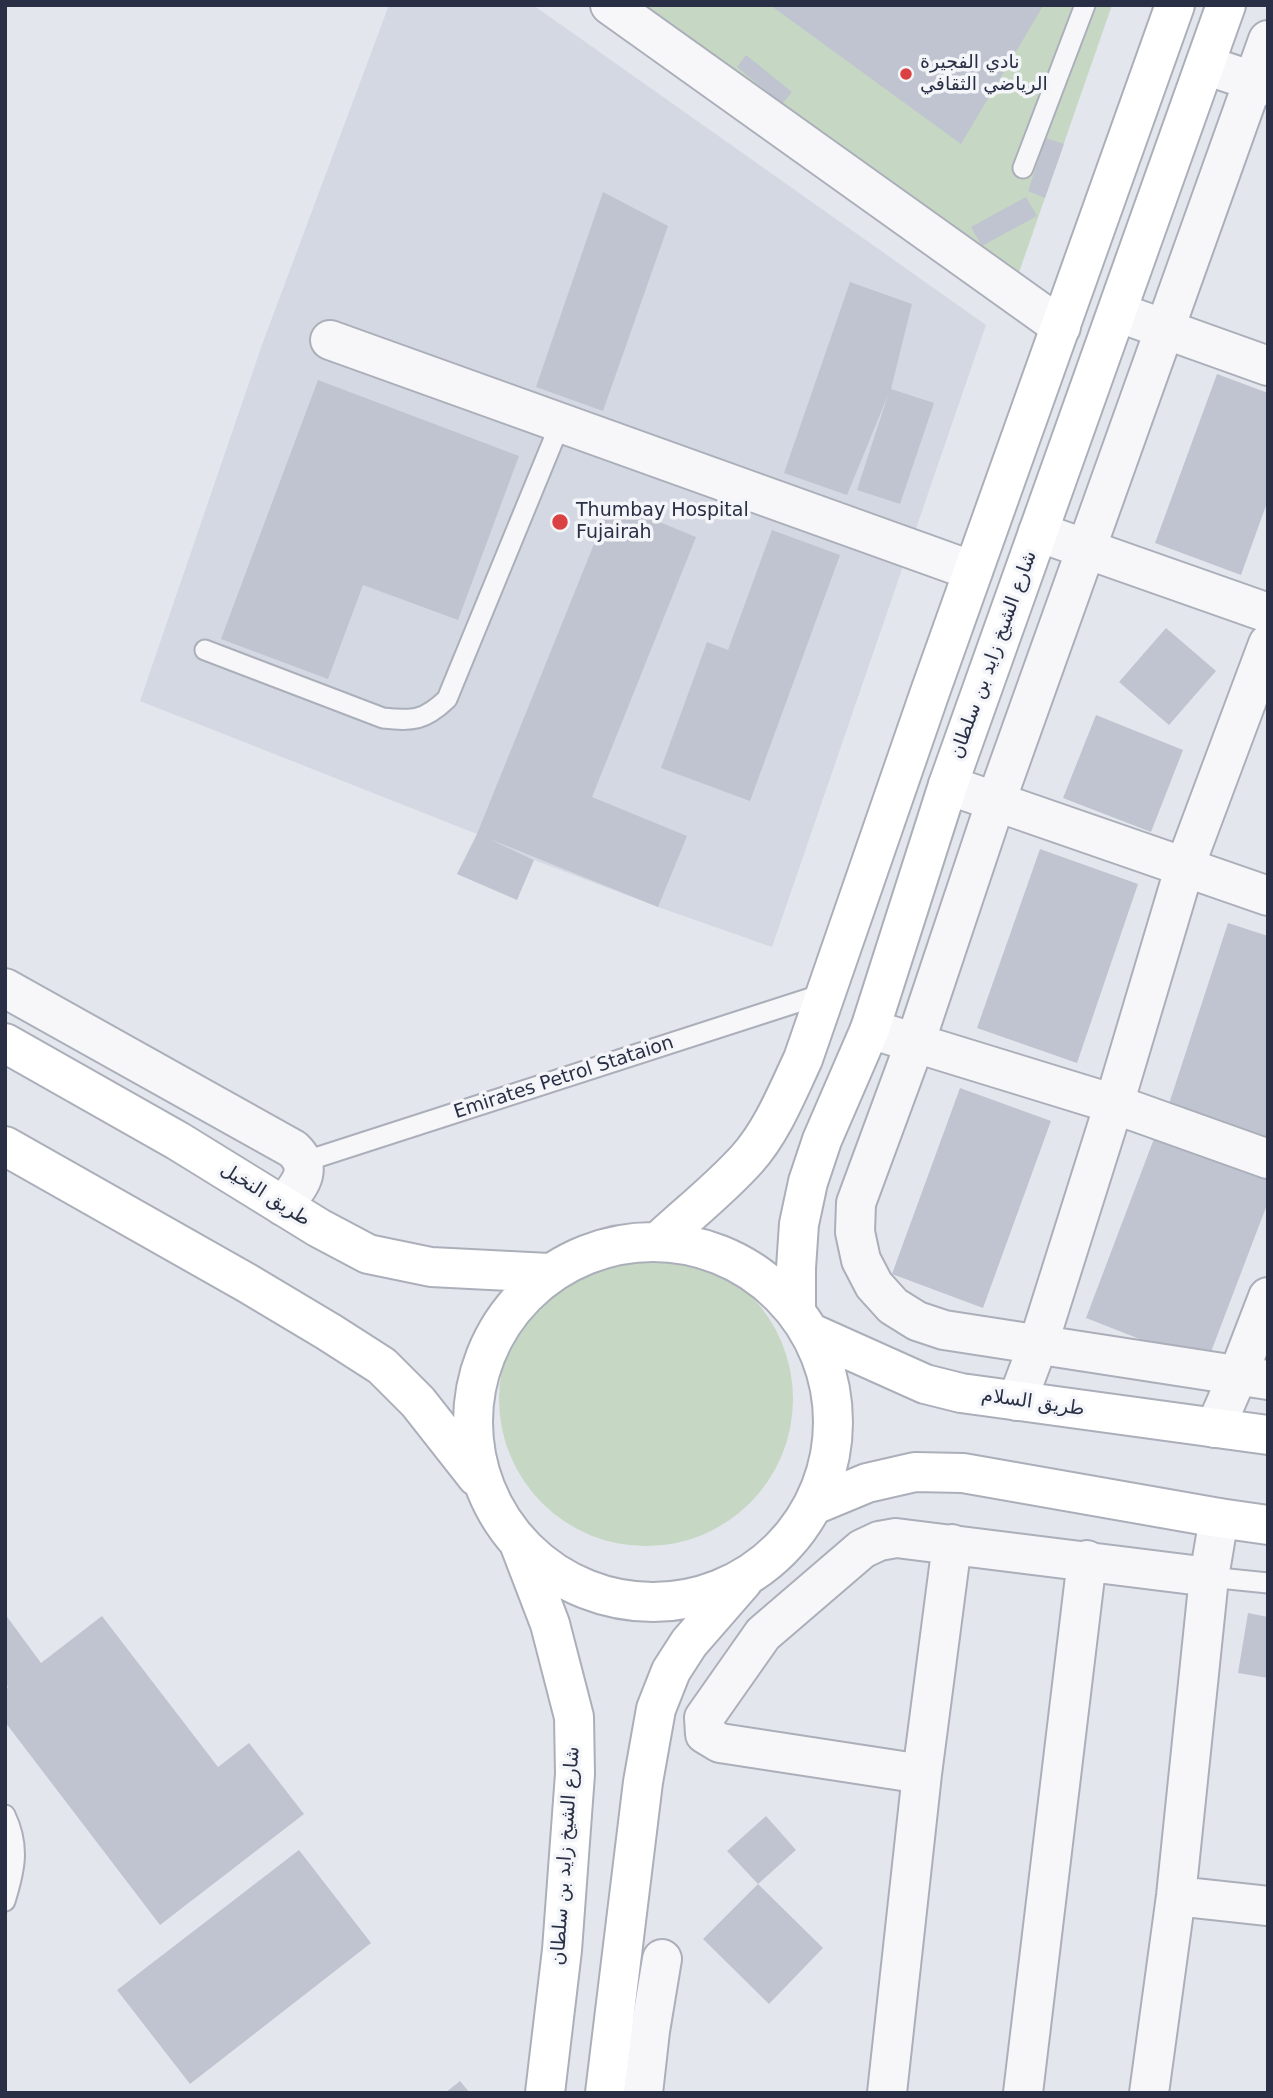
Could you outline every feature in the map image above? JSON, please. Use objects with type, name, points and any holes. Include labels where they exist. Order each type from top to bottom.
[{"type":"main road","points":[[659,1241],[748,1157],[783,1101],[803,1059],[973,571],[1175,5]]},
{"type":"main road","name":"شارع الشيخ زايد بن سلطان","points":[[803,1322],[796,1268],[799,1224],[808,1182],[822,1140],[870,1029],[948,785],[1226,5]]},
{"type":"main road","name":"طريق النخيل","points":[[5,1043],[368,1254],[431,1267],[550,1273]]},
{"type":"main road","points":[[5,1146],[247,1283],[382,1366],[418,1402],[483,1485],[498,1516],[519,1544],[568,1581],[626,1601],[688,1600],[745,1578],[773,1559],[796,1533],[814,1505],[832,1448],[831,1388],[803,1322],[758,1275],[711,1250],[659,1241],[601,1248],[550,1273],[514,1304],[488,1345],[474,1390],[472,1438],[483,1485]]},
{"type":"main road","name":"طريق السلام","points":[[803,1322],[925,1384],[961,1393],[1268,1435]]},
{"type":"main road","points":[[814,1505],[867,1483],[915,1472],[963,1473],[1268,1525]]},
{"type":"main road","name":"شارع الشيخ زايد بن سلطان","points":[[519,1544],[550,1624],[574,1717],[575,1774],[562,1950],[545,2093]]},
{"type":"main road","points":[[605,2093],[631,2028],[643,1782],[656,1709],[671,1671],[689,1643],[745,1578]]},
{"type":"street","points":[[610,5],[1061,327]]},
{"type":"street","points":[[1253,1378],[944,1330],[917,1321],[893,1306],[874,1285],[861,1260],[855,1232],[856,1203],[915,1043],[996,801],[1165,329],[1260,83],[1268,40]]},
{"type":"street","points":[[1205,65],[1260,83]]},
{"type":"street","points":[[1117,312],[1268,366]]},
{"type":"street","points":[[330,340],[973,571]]},
{"type":"street","points":[[1038,532],[1268,613]]},
{"type":"street","points":[[1017,1401],[1038,1345],[1114,1104],[1185,866],[1268,644]]},
{"type":"street","points":[[948,785],[1268,896]]},
{"type":"street","points":[[5,988],[293,1149],[303,1162],[303,1178],[283,1206]]},
{"type":"street","points":[[870,1029],[1114,1104],[1268,1159]]},
{"type":"street","points":[[1215,1428],[1253,1378],[1268,1297]]},
{"type":"street","points":[[1149,2093],[1176,1896],[1209,1577],[1219,1518]]},
{"type":"street","points":[[922,1774],[720,1743],[705,1734],[704,1718],[763,1634],[862,1549],[879,1541],[896,1538],[952,1544],[1209,1577]]},
{"type":"street","points":[[887,2093],[922,1774],[952,1544]]},
{"type":"street","points":[[1023,2093],[1087,1560]]},
{"type":"street","points":[[1176,1896],[1268,1906]]},
{"type":"street","points":[[643,2093],[631,2028],[662,1959]]},
{"type":"lane","points":[[1023,168],[1085,5]]},
{"type":"lane","points":[[205,650],[383,718],[408,720],[431,714],[447,699],[560,424]]},
{"type":"lane","name":"Emirates Petrol Stataion","points":[[303,1162],[826,993]]},
{"type":"lane","points":[[1209,1577],[1268,1583]]},
{"type":"lane","points":[[5,1815],[13,1832],[15,1870],[5,1901]]},
{"type":"shaded area","name":"Thumbay Hospital Fujairah","points":[[389,5],[533,5],[986,325],[772,947],[534,860],[477,834],[140,701],[263,342]]},
{"type":"green space","name":"نادي الفجيرة الرياضي الثقافي","points":[[625,5],[1112,5],[1016,281]]},
{"type":"green space","points":[[646,1252],[675,1255],[702,1263],[728,1277],[750,1295],[768,1317],[782,1343],[790,1370],[793,1399],[790,1428],[782,1455],[768,1481],[750,1503],[728,1521],[702,1535],[675,1543],[646,1546],[617,1543],[590,1535],[564,1521],[542,1503],[524,1481],[510,1455],[502,1428],[499,1399],[502,1370],[510,1343],[524,1317],[542,1295],[564,1277],[590,1263],[617,1255]]},
{"type":"building","points":[[770,5],[1042,5],[1043,6],[961,144]]},
{"type":"building","points":[[746,55],[792,92],[782,104],[737,67]]},
{"type":"building","points":[[1046,138],[1064,144],[1045,198],[1028,191]]},
{"type":"building","points":[[603,192],[668,226],[603,411],[536,387]]},
{"type":"building","points":[[1026,197],[1037,216],[982,246],[971,227]]},
{"type":"building","points":[[850,282],[912,304],[891,389],[934,403],[900,504],[857,490],[888,395],[847,495],[784,473]]},
{"type":"building","points":[[1217,374],[1268,393],[1268,500],[1241,575],[1155,543]]},
{"type":"building","points":[[318,380],[519,456],[458,620],[363,585],[328,679],[221,639]]},
{"type":"building","points":[[611,502],[696,537],[592,797],[687,836],[658,907],[487,838],[534,860],[517,900],[457,874],[477,834]]},
{"type":"building","points":[[772,530],[840,555],[750,801],[661,768],[707,642],[728,650]]},
{"type":"building","points":[[1166,628],[1216,671],[1169,725],[1119,682]]},
{"type":"building","points":[[1096,715],[1183,750],[1151,832],[1063,798]]},
{"type":"building","points":[[1040,849],[1138,884],[1077,1063],[977,1028]]},
{"type":"building","points":[[1228,923],[1268,936],[1268,1144],[1167,1110]]},
{"type":"building","points":[[960,1088],[1051,1121],[983,1308],[892,1274]]},
{"type":"building","points":[[1155,1136],[1268,1179],[1268,1202],[1206,1365],[1086,1318]]},
{"type":"building","points":[[1248,1613],[1268,1617],[1268,1678],[1238,1673]]},
{"type":"building","points":[[5,1614],[41,1663],[102,1616],[218,1767],[249,1743],[304,1814],[160,1925],[5,1722],[5,1690],[8,1687],[5,1683]]},
{"type":"building","points":[[766,1816],[796,1850],[758,1884],[727,1851]]},
{"type":"building","points":[[299,1850],[371,1943],[190,2084],[117,1990]]},
{"type":"building","points":[[758,1884],[823,1948],[769,2004],[703,1939]]},
{"type":"building","points":[[460,2081],[470,2093],[445,2093]]},
{"type":"place","name":"نادي الفجيرة الرياضي الثقافي","points":[[906,74]]},
{"type":"place","name":"Thumbay Hospital Fujairah","points":[[560,522]]}]
